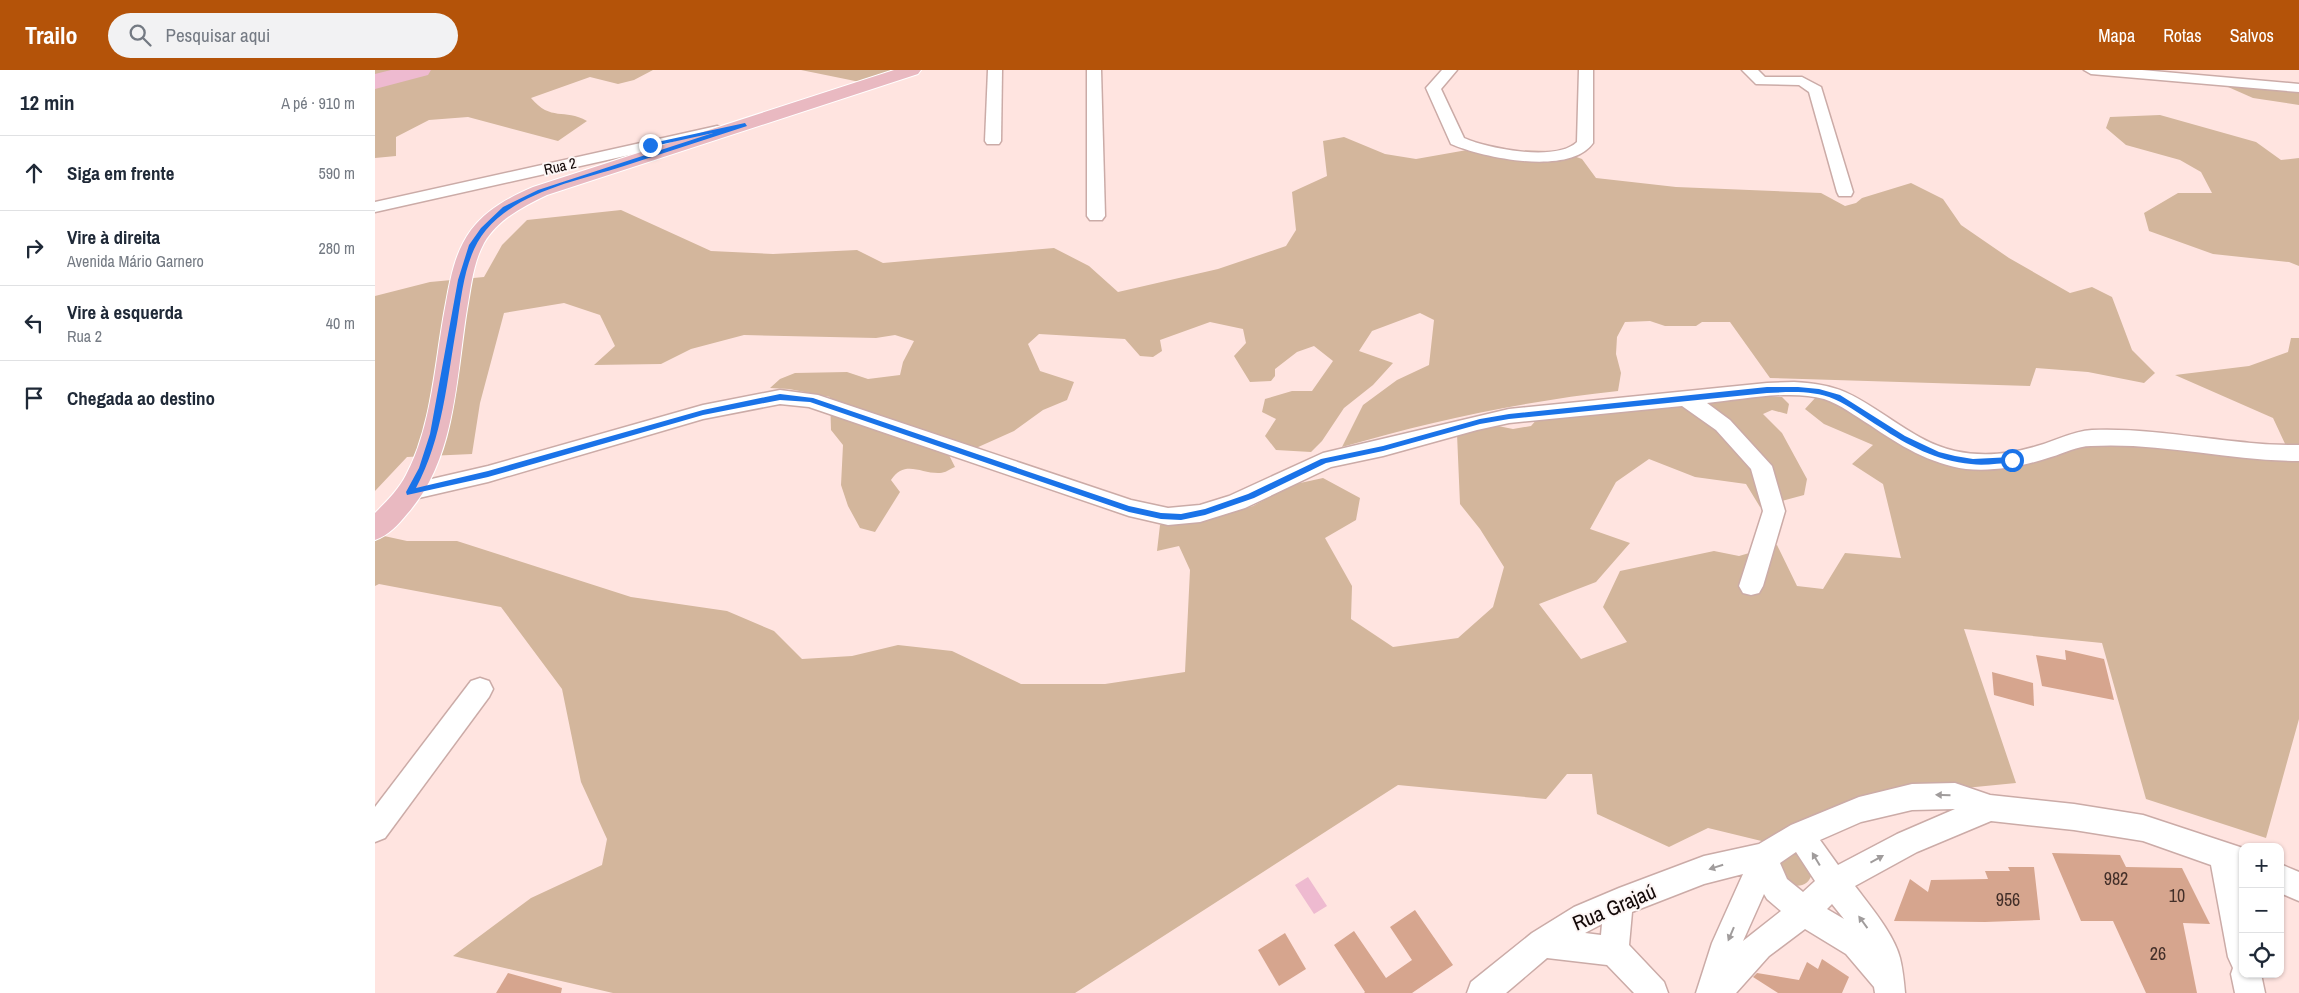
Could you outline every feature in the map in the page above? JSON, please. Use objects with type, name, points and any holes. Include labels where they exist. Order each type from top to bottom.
[{"type":"main road","points":[[375,529],[410,492],[423,468],[434,434],[461,280],[473,245],[483,229],[505,208],[540,191],[745,125],[833,94],[912,70]]},
{"type":"street","points":[[993,140],[995,70]]},
{"type":"street","points":[[1094,70],[1097,216]]},
{"type":"street","points":[[1450,70],[1433,88],[1457,141],[1478,149],[1503,154],[1554,154],[1579,150],[1585,143],[1586,70]]},
{"type":"street","points":[[1749,70],[1761,82],[1802,81],[1816,90],[1845,192]]},
{"type":"street","points":[[2091,70],[2299,88]]},
{"type":"street","name":"Rua 2","points":[[375,207],[745,125]]},
{"type":"street","points":[[410,492],[488,474],[703,412],[780,397],[811,400],[1129,508],[1161,516],[1181,517],[1205,512],[1251,496],[1324,461],[1383,448],[1480,422],[1509,416],[1767,390],[1798,389],[1819,391],[1838,397],[1902,438],[1937,454],[1973,462],[2012,460],[2089,438],[2126,439],[2266,454],[2299,453]]},
{"type":"street","points":[[1685,398],[1723,425],[1761,466],[1774,510],[1751,586]]},
{"type":"street","points":[[375,829],[480,689]]},
{"type":"street","points":[[1711,993],[1727,943],[1750,894],[1763,857],[1801,834],[1859,810],[1912,797],[1955,796],[1990,808],[2073,817],[2143,828],[2233,858],[2241,933]]},
{"type":"street","points":[[1715,993],[1759,946],[1804,911],[1834,882],[1907,843],[1990,808]]},
{"type":"street","points":[[1801,834],[1818,864],[1834,882],[1885,957],[1890,987]]},
{"type":"street","points":[[1763,857],[1777,889],[1804,911],[1856,944],[1890,987]]},
{"type":"street","name":"Rua Grajaú","points":[[1482,993],[1542,943],[1584,917],[1704,870],[1733,862],[1763,857]]},
{"type":"street","points":[[2284,880],[2299,886]]},
{"type":"street","points":[[1614,951],[1619,902]]},
{"type":"street","points":[[1542,943],[1614,951],[1635,971],[1653,993]]},
{"type":"street","points":[[2247,978],[2250,993]]},
{"type":"shaded area","points":[[375,70],[653,70],[634,80],[618,84],[590,77],[531,98],[545,110],[579,117],[587,121],[558,141],[468,117],[429,120],[396,137],[396,156],[375,158]]},
{"type":"shaded area","points":[[801,70],[892,70],[860,82]]},
{"type":"shaded area","points":[[2219,83],[2299,89],[2299,105],[2253,98]]},
{"type":"shaded area","points":[[2160,115],[2256,142],[2281,160],[2299,158],[2299,266],[2289,262],[2213,254],[2149,231],[2144,213],[2178,193],[2212,193],[2201,172],[2180,160],[2126,145],[2106,128],[2110,117]]},
{"type":"shaded area","points":[[1344,137],[1385,154],[1416,159],[1467,150],[1560,151],[1582,159],[1596,178],[1676,187],[1821,193],[1845,206],[1856,203],[1862,198],[1911,183],[1943,199],[1961,225],[2009,258],[2070,293],[2092,287],[2112,297],[2132,350],[2155,373],[2144,383],[2088,372],[2036,368],[2030,386],[1770,378],[1730,322],[1702,322],[1696,326],[1665,326],[1650,321],[1625,322],[1617,337],[1616,354],[1621,373],[1618,391],[1513,406],[1410,429],[1342,447],[1363,405],[1397,380],[1429,365],[1434,320],[1420,313],[1372,331],[1359,351],[1393,363],[1373,385],[1344,408],[1322,441],[1311,452],[1276,450],[1265,436],[1276,419],[1262,412],[1265,399],[1292,391],[1312,391],[1333,361],[1314,346],[1297,352],[1275,369],[1275,376],[1271,381],[1250,382],[1234,356],[1246,343],[1243,329],[1210,322],[1160,340],[1162,351],[1153,357],[1140,356],[1125,339],[1039,334],[1028,344],[1040,371],[1074,382],[1067,400],[1043,410],[1014,431],[976,448],[948,453],[955,467],[946,472],[933,473],[908,469],[896,474],[891,480],[900,492],[875,532],[860,528],[848,506],[841,485],[843,445],[831,430],[830,397],[789,389],[770,388],[780,379],[795,373],[847,372],[868,379],[900,375],[903,362],[914,341],[895,335],[876,338],[744,335],[691,349],[661,364],[594,365],[615,346],[600,315],[564,303],[504,313],[480,403],[472,454],[407,457],[375,491],[375,296],[430,282],[484,277],[502,245],[527,220],[621,210],[711,251],[773,254],[857,250],[883,263],[1054,248],[1089,266],[1118,292],[1218,269],[1286,246],[1296,230],[1292,192],[1327,176],[1323,141]]},
{"type":"shaded area","points":[[2291,338],[2299,338],[2299,719],[2266,838],[2146,799],[2102,643],[1964,629],[2016,783],[1914,793],[1782,846],[1708,828],[1669,847],[1597,814],[1592,774],[1567,774],[1546,799],[1398,785],[1075,993],[613,993],[453,956],[531,898],[602,865],[607,839],[581,782],[562,689],[501,607],[379,584],[375,586],[375,534],[407,541],[457,541],[631,597],[727,611],[774,631],[802,659],[852,656],[898,645],[952,651],[1021,684],[1105,684],[1185,672],[1190,570],[1179,546],[1157,551],[1160,525],[1211,519],[1253,506],[1291,485],[1323,478],[1360,498],[1356,520],[1325,538],[1352,586],[1351,619],[1393,647],[1458,638],[1493,607],[1504,567],[1480,529],[1460,504],[1457,434],[1498,426],[1513,429],[1531,426],[1538,418],[1748,396],[1782,397],[1789,404],[1787,414],[1772,410],[1763,414],[1782,433],[1807,479],[1804,495],[1760,507],[1746,484],[1695,477],[1649,459],[1616,482],[1590,529],[1630,543],[1596,582],[1539,604],[1581,659],[1627,642],[1603,607],[1620,571],[1714,551],[1739,556],[1777,545],[1797,586],[1823,589],[1845,553],[1901,558],[1883,484],[1852,464],[1873,445],[1824,424],[1805,409],[1816,397],[1835,401],[1895,439],[1998,467],[2098,442],[2287,448],[2273,418],[2175,375],[2249,366],[2288,352]]},
{"type":"shaded area","points":[[1790,851],[1797,853],[1812,873],[1805,884],[1794,886],[1786,883],[1776,858]]},
{"type":"shaded area","points":[[1308,877],[1327,906],[1314,914],[1295,885]]},
{"type":"building","points":[[2065,650],[2104,659],[2114,700],[2042,686],[2036,655],[2066,660]]},
{"type":"building","points":[[1992,672],[2033,683],[2034,706],[1994,695]]},
{"type":"building","points":[[2052,853],[2120,855],[2126,867],[2182,868],[2210,924],[2183,923],[2197,993],[2146,993],[2113,921],[2081,921]]},
{"type":"building","points":[[2008,867],[2034,867],[2040,920],[1985,922],[1894,921],[1910,879],[1928,892],[1931,880],[1988,879],[1985,871],[2010,871]]},
{"type":"building","points":[[1415,910],[1453,965],[1412,993],[1364,993],[1334,945],[1354,931],[1386,978],[1412,960],[1390,927]]},
{"type":"building","points":[[1285,933],[1306,969],[1279,986],[1258,950]]},
{"type":"building","points":[[1822,959],[1849,977],[1842,993],[1778,993],[1753,977],[1757,973],[1799,980],[1807,962],[1818,969]]},
{"type":"building","points":[[508,973],[562,988],[561,993],[496,993]]},
{"type":"waterway","points":[[375,82],[419,70]]},
{"type":"route","points":[[650,145],[745,125],[540,191],[505,208],[483,229],[473,245],[461,280],[434,434],[423,468],[410,492],[488,474],[703,412],[780,397],[811,400],[1012,470],[1129,508],[1161,516],[1181,517],[1205,512],[1251,496],[1324,461],[1383,448],[1480,422],[1509,416],[1767,390],[1798,389],[1819,391],[1838,397],[1902,438],[1937,454],[1973,462],[2012,460]]}]
